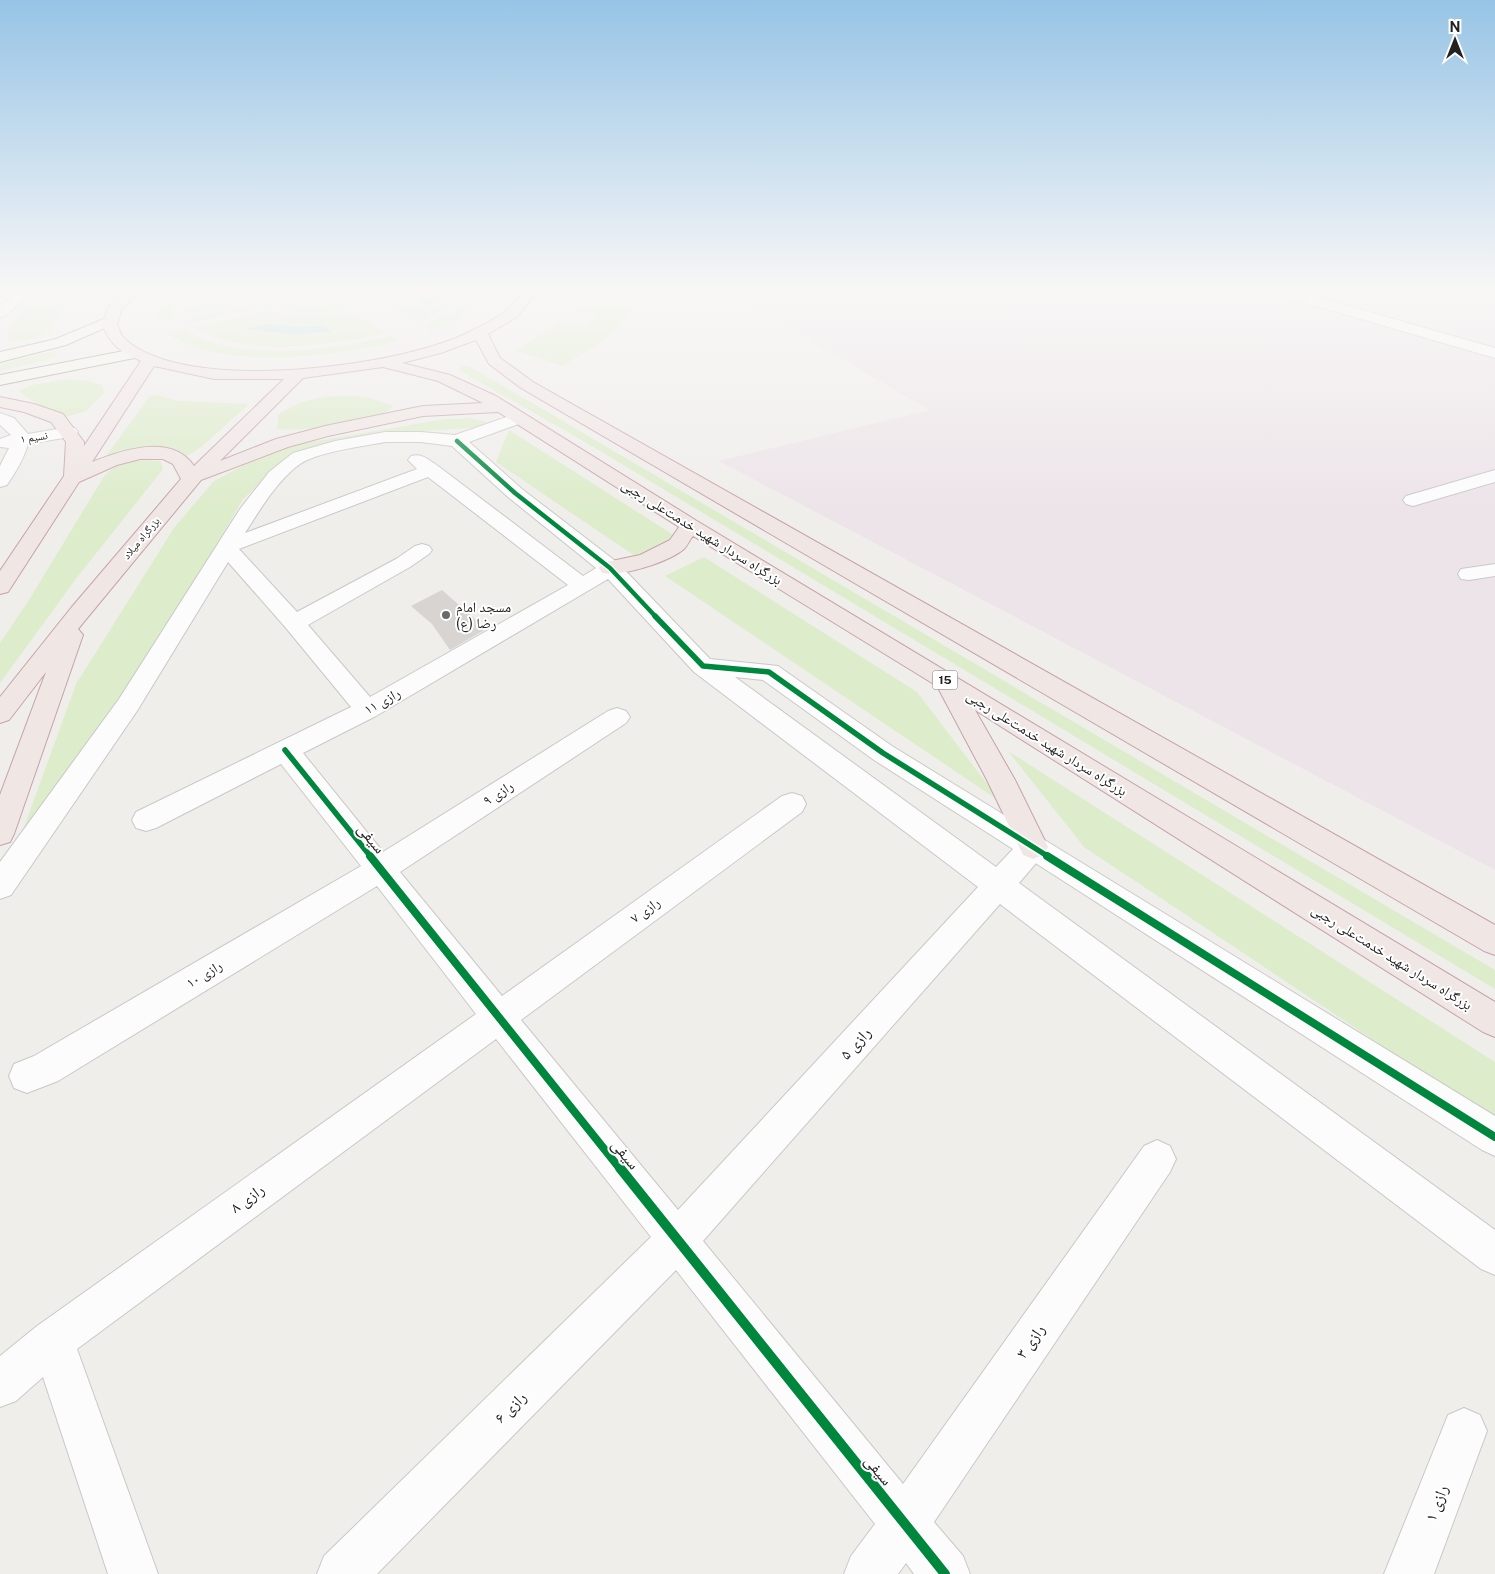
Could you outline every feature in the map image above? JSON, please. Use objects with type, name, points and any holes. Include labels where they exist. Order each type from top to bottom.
[{"type":"highway","points":[[0,587],[73,478],[138,361]]},
{"type":"highway","points":[[154,361],[174,368],[213,374],[268,376],[297,375],[391,361]]},
{"type":"highway","points":[[495,361],[527,385],[1495,941]]},
{"type":"highway","name":"بزرگراه سردار شهید خدمت‌علی رجبی","points":[[385,363],[444,378],[510,412],[1495,1021]]},
{"type":"highway","name":"بزرگراه میلاد","points":[[0,714],[79,613],[192,479],[297,375]]},
{"type":"highway","points":[[0,402],[28,408],[57,418],[75,442],[73,478]]},
{"type":"highway","points":[[73,478],[97,465],[144,453],[166,454],[179,460],[192,479],[282,443],[325,431],[424,411],[510,412]]},
{"type":"highway","points":[[610,568],[647,560],[677,544],[690,525]]},
{"type":"highway","points":[[0,834],[79,613]]},
{"type":"highway","points":[[947,681],[1001,780],[1033,847]]},
{"type":"main road","points":[[0,380],[114,361]]},
{"type":"street","points":[[0,886],[128,705],[250,509],[276,476],[299,457],[335,446],[385,437],[420,437],[458,441],[510,412]]},
{"type":"street","points":[[0,418],[8,422],[20,434],[15,458],[0,481]]},
{"type":"street","name":"نسیم ۱","points":[[0,444],[68,432]]},
{"type":"street","points":[[385,437],[583,586]]},
{"type":"street","points":[[458,441],[515,493],[610,568],[704,666],[1495,1255]]},
{"type":"street","points":[[226,547],[431,470]]},
{"type":"street","points":[[1413,500],[1495,476]]},
{"type":"street","points":[[226,547],[294,623],[367,710]]},
{"type":"street","points":[[294,623],[403,563],[422,550]]},
{"type":"street","name":"رازی ۱۱","points":[[146,820],[367,710],[583,586],[610,568]]},
{"type":"street","points":[[1469,574],[1495,570]]},
{"type":"street","points":[[704,666],[769,672],[883,752],[1495,1137]]},
{"type":"street","name":"رازی ۹","points":[[380,868],[617,717]]},
{"type":"street","name":"سیفی","points":[[285,750],[944,1574]]},
{"type":"street","name":"رازی ۷","points":[[498,1016],[792,804]]},
{"type":"street","name":"رازی ۵","points":[[677,1240],[1033,847]]},
{"type":"street","name":"رازی ۱۰","points":[[27,1076],[45,1069],[380,868]]},
{"type":"street","name":"رازی ۸","points":[[0,1385],[52,1341],[498,1016]]},
{"type":"street","name":"رازی ۳","points":[[869,1574],[1157,1159]]},
{"type":"street","name":"رازی ۶","points":[[342,1574],[677,1240]]},
{"type":"street","points":[[52,1341],[133,1574]]},
{"type":"street","name":"رازی ۱","points":[[1409,1574],[1464,1431]]},
{"type":"shaded area","points":[[846,361],[1495,361],[1495,870],[719,461],[930,410]]},
{"type":"green space","points":[[11,361],[42,361],[0,371],[0,364]]},
{"type":"green space","points":[[549,361],[570,361],[563,366]]},
{"type":"green space","points":[[463,366],[468,366],[505,387],[1495,970],[1495,989],[580,439],[458,370]]},
{"type":"green space","points":[[68,379],[89,381],[102,385],[105,392],[86,411],[66,417],[30,400],[19,391],[31,385]]},
{"type":"green space","points":[[156,395],[179,401],[249,404],[200,448],[185,457],[167,449],[156,449],[104,459],[150,396]]},
{"type":"green space","points":[[355,396],[370,398],[393,406],[386,412],[357,422],[320,428],[277,429],[278,415],[297,404],[324,397]]},
{"type":"green space","points":[[470,418],[486,422],[484,427],[379,434],[319,445],[289,457],[243,499],[179,609],[118,707],[14,855],[76,684],[174,528],[214,481],[253,460],[293,445],[445,419]]},
{"type":"green space","points":[[509,430],[675,536],[635,556],[496,462]]},
{"type":"green space","points":[[135,460],[161,461],[163,469],[75,580],[0,683],[0,643],[29,600],[103,478],[117,466]]},
{"type":"green space","points":[[704,557],[917,692],[1001,802],[665,576]]},
{"type":"green space","points":[[1008,751],[1495,1062],[1495,1121],[1084,847]]},
{"type":"building","name":"مسجد امام رضا (ع)","points":[[442,590],[486,629],[450,650],[432,624],[411,606]]},
{"type":"cycle path","points":[[457,441],[515,493],[610,568],[703,666],[769,672],[883,753],[1495,1137]]},
{"type":"cycle path","points":[[285,750],[945,1574]]},
{"type":"place","name":"مسجد امام رضا (ع)","points":[[446,615]]}]
